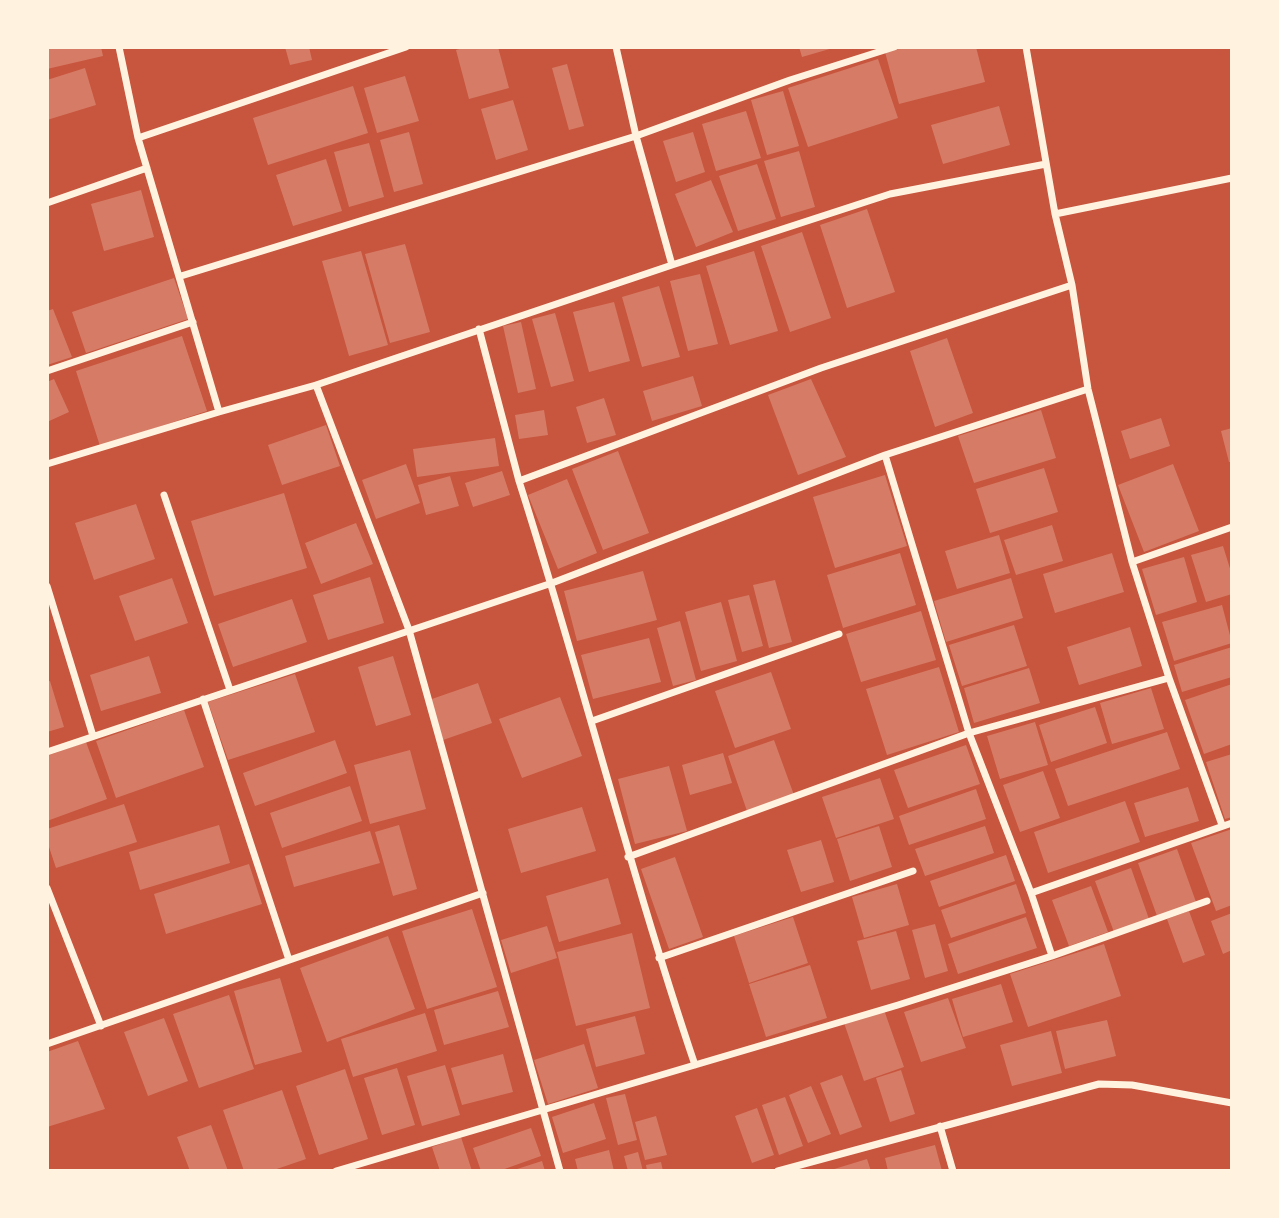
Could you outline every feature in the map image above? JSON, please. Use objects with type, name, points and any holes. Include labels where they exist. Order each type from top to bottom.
[{"type":"street","points":[[119,47],[138,138],[181,276],[219,412]]},
{"type":"street","points":[[138,138],[406,47]]},
{"type":"street","points":[[616,47],[636,136],[672,265]]},
{"type":"street","points":[[181,276],[636,136],[790,80],[894,47]]},
{"type":"street","points":[[1026,47],[1055,214],[1072,285],[1088,390],[1132,562],[1169,678],[1222,825]]},
{"type":"street","points":[[47,464],[317,385],[890,194],[1046,164]]},
{"type":"street","points":[[47,203],[147,168]]},
{"type":"street","points":[[1055,214],[1232,178]]},
{"type":"street","points":[[519,481],[821,368],[1072,285]]},
{"type":"street","points":[[47,371],[193,322]]},
{"type":"street","points":[[479,329],[519,481],[552,583],[628,857],[695,1065]]},
{"type":"street","points":[[317,385],[409,630],[560,1171]]},
{"type":"street","points":[[47,752],[552,583],[885,455],[1088,390]]},
{"type":"street","points":[[885,455],[969,733],[1031,893],[1052,956]]},
{"type":"street","points":[[164,495],[230,690]]},
{"type":"street","points":[[1132,562],[1232,527]]},
{"type":"street","points":[[47,586],[93,736]]},
{"type":"street","points":[[592,721],[839,634]]},
{"type":"street","points":[[628,857],[969,733],[1169,678]]},
{"type":"street","points":[[203,699],[289,960]]},
{"type":"street","points":[[1031,893],[1232,823]]},
{"type":"street","points":[[659,958],[913,871]]},
{"type":"street","points":[[47,888],[100,1026]]},
{"type":"street","points":[[47,1044],[482,893]]},
{"type":"street","points":[[336,1171],[1052,956],[1207,901]]},
{"type":"street","points":[[778,1171],[1099,1084],[1132,1085],[1232,1102]]},
{"type":"street","points":[[940,1126],[953,1171]]},
{"type":"building","points":[[47,47],[101,47],[103,56],[47,69]]},
{"type":"building","points":[[285,47],[309,47],[312,60],[290,65]]},
{"type":"building","points":[[466,47],[498,47],[509,88],[469,99],[456,50]]},
{"type":"building","points":[[799,47],[833,47],[833,48],[802,57]]},
{"type":"building","points":[[903,47],[976,47],[985,82],[899,104],[885,52]]},
{"type":"building","points":[[878,59],[898,118],[808,147],[788,88]]},
{"type":"building","points":[[567,64],[584,126],[569,130],[552,68]]},
{"type":"building","points":[[85,68],[96,105],[47,120],[47,80]]},
{"type":"building","points":[[405,76],[419,121],[377,133],[364,88]]},
{"type":"building","points":[[353,86],[368,133],[268,165],[253,118]]},
{"type":"building","points":[[783,91],[799,146],[767,155],[751,100]]},
{"type":"building","points":[[513,100],[528,150],[496,160],[481,109]]},
{"type":"building","points":[[999,106],[1010,145],[943,164],[931,125]]},
{"type":"building","points":[[746,111],[761,158],[716,171],[702,124]]},
{"type":"building","points":[[409,132],[423,184],[394,192],[380,140]]},
{"type":"building","points":[[693,132],[705,172],[676,182],[663,141]]},
{"type":"building","points":[[369,143],[384,197],[349,207],[334,152]]},
{"type":"building","points":[[799,151],[815,207],[781,217],[764,161]]},
{"type":"building","points":[[326,159],[342,211],[293,226],[276,175]]},
{"type":"building","points":[[757,164],[776,219],[738,231],[719,176]]},
{"type":"building","points":[[711,180],[733,232],[696,247],[675,194]]},
{"type":"building","points":[[141,190],[154,237],[104,251],[91,204]]},
{"type":"building","points":[[867,209],[895,292],[847,308],[820,225]]},
{"type":"building","points":[[802,232],[831,318],[790,332],[761,246]]},
{"type":"building","points":[[405,244],[430,332],[390,343],[365,254]]},
{"type":"building","points":[[361,251],[388,345],[349,356],[322,261]]},
{"type":"building","points":[[754,251],[778,331],[730,345],[706,266]]},
{"type":"building","points":[[700,274],[718,344],[688,351],[670,281]]},
{"type":"building","points":[[174,278],[188,319],[86,353],[72,312]]},
{"type":"building","points":[[659,286],[680,357],[642,367],[622,297]]},
{"type":"building","points":[[614,302],[630,361],[589,372],[573,312]]},
{"type":"building","points":[[53,309],[72,357],[47,365],[47,311]]},
{"type":"building","points":[[555,313],[574,381],[551,387],[532,319]]},
{"type":"building","points":[[521,322],[536,389],[518,393],[503,326]]},
{"type":"building","points":[[182,336],[207,411],[100,446],[76,371]]},
{"type":"building","points":[[947,338],[973,413],[935,427],[910,351]]},
{"type":"building","points":[[693,376],[702,406],[652,421],[643,391]]},
{"type":"building","points":[[54,379],[69,412],[47,422],[47,382]]},
{"type":"building","points":[[811,379],[846,457],[798,475],[768,395]]},
{"type":"building","points":[[604,398],[616,435],[587,443],[576,407]]},
{"type":"building","points":[[544,410],[548,435],[519,439],[515,415]]},
{"type":"building","points":[[1041,410],[1056,458],[974,483],[958,436]]},
{"type":"building","points":[[1161,418],[1170,446],[1130,459],[1121,431]]},
{"type":"building","points":[[326,425],[340,466],[282,485],[268,445]]},
{"type":"building","points":[[1232,428],[1232,462],[1229,462],[1221,431]]},
{"type":"building","points":[[495,438],[499,466],[417,477],[413,449]]},
{"type":"building","points":[[618,451],[649,533],[603,550],[572,469]]},
{"type":"building","points":[[406,464],[420,503],[376,519],[362,480]]},
{"type":"building","points":[[1173,464],[1199,531],[1144,552],[1118,485]]},
{"type":"building","points":[[1044,468],[1058,512],[990,533],[976,489]]},
{"type":"building","points":[[502,471],[510,495],[473,507],[465,483]]},
{"type":"building","points":[[885,475],[907,546],[835,568],[813,497]]},
{"type":"building","points":[[450,476],[459,506],[426,515],[418,485]]},
{"type":"building","points":[[567,479],[597,553],[558,569],[528,495]]},
{"type":"building","points":[[284,493],[307,568],[214,596],[191,521]]},
{"type":"building","points":[[136,504],[155,559],[94,580],[75,523]]},
{"type":"building","points":[[356,523],[373,564],[321,584],[305,543]]},
{"type":"building","points":[[1052,525],[1063,561],[1016,575],[1004,540]]},
{"type":"building","points":[[999,535],[1010,573],[957,589],[945,551]]},
{"type":"building","points":[[1223,546],[1232,575],[1232,594],[1206,602],[1191,555]]},
{"type":"building","points":[[900,553],[916,605],[843,628],[827,575]]},
{"type":"building","points":[[1112,553],[1124,592],[1055,613],[1043,574]]},
{"type":"building","points":[[1184,557],[1197,602],[1156,615],[1142,569]]},
{"type":"building","points":[[643,571],[657,620],[577,641],[564,591]]},
{"type":"building","points":[[370,577],[384,623],[328,640],[313,595]]},
{"type":"building","points":[[172,578],[188,623],[135,641],[119,596]]},
{"type":"building","points":[[1011,578],[1023,618],[946,642],[934,601]]},
{"type":"building","points":[[775,580],[792,642],[769,648],[753,585]]},
{"type":"building","points":[[749,595],[763,646],[742,652],[728,600]]},
{"type":"building","points":[[292,599],[307,642],[233,667],[218,624]]},
{"type":"building","points":[[721,602],[737,661],[701,671],[685,612]]},
{"type":"building","points":[[1222,605],[1232,643],[1174,661],[1162,622]]},
{"type":"building","points":[[921,611],[936,660],[861,682],[846,634]]},
{"type":"building","points":[[680,621],[696,680],[673,686],[657,628]]},
{"type":"building","points":[[1014,625],[1027,666],[962,686],[949,645]]},
{"type":"building","points":[[1130,627],[1142,666],[1079,685],[1067,647]]},
{"type":"building","points":[[649,638],[661,682],[593,699],[581,655]]},
{"type":"building","points":[[1232,647],[1232,677],[1182,692],[1174,665]]},
{"type":"building","points":[[149,656],[161,693],[101,711],[90,675]]},
{"type":"building","points":[[393,656],[411,715],[376,726],[358,667]]},
{"type":"building","points":[[939,667],[959,732],[887,755],[866,689]]},
{"type":"building","points":[[1029,668],[1040,703],[974,723],[964,688]]},
{"type":"building","points":[[771,672],[791,729],[735,748],[715,691]]},
{"type":"building","points":[[295,674],[315,732],[228,760],[208,702]]},
{"type":"building","points":[[50,681],[64,727],[47,732],[47,682]]},
{"type":"building","points":[[478,683],[492,723],[443,740],[429,700]]},
{"type":"building","points":[[1232,684],[1232,744],[1204,754],[1185,700]]},
{"type":"building","points":[[1151,688],[1164,729],[1112,744],[1100,703]]},
{"type":"building","points":[[560,697],[582,756],[522,778],[499,719]]},
{"type":"building","points":[[1095,707],[1107,743],[1051,762],[1039,725]]},
{"type":"building","points":[[184,710],[204,767],[116,798],[96,741]]},
{"type":"building","points":[[1035,722],[1048,765],[1000,779],[987,736]]},
{"type":"building","points":[[1167,732],[1180,769],[1068,806],[1055,769]]},
{"type":"building","points":[[335,740],[347,773],[255,806],[243,773]]},
{"type":"building","points":[[774,740],[794,795],[747,811],[728,756]]},
{"type":"building","points":[[86,742],[107,799],[47,821],[47,756]]},
{"type":"building","points":[[966,745],[980,784],[908,808],[894,770]]},
{"type":"building","points":[[410,750],[426,809],[370,824],[354,765]]},
{"type":"building","points":[[723,753],[732,783],[690,795],[682,765]]},
{"type":"building","points":[[1232,754],[1232,817],[1225,819],[1206,762]]},
{"type":"building","points":[[669,766],[687,831],[635,844],[618,779]]},
{"type":"building","points":[[1043,771],[1060,818],[1020,832],[1003,785]]},
{"type":"building","points":[[880,778],[894,819],[836,838],[822,797]]},
{"type":"building","points":[[350,786],[362,821],[282,848],[270,813]]},
{"type":"building","points":[[1188,787],[1199,821],[1145,837],[1134,803]]},
{"type":"building","points":[[976,789],[986,819],[909,845],[899,816]]},
{"type":"building","points":[[1125,801],[1140,842],[1048,873],[1034,832]]},
{"type":"building","points":[[124,804],[137,842],[56,868],[47,841],[47,829]]},
{"type":"building","points":[[582,807],[596,851],[521,873],[508,829]]},
{"type":"building","points":[[219,825],[230,863],[140,890],[129,852]]},
{"type":"building","points":[[399,825],[417,889],[393,896],[375,832]]},
{"type":"building","points":[[879,826],[892,867],[850,881],[837,839]]},
{"type":"building","points":[[985,826],[994,853],[925,876],[915,849]]},
{"type":"building","points":[[1232,829],[1232,905],[1216,911],[1191,843]]},
{"type":"building","points":[[370,831],[380,863],[294,887],[285,856]]},
{"type":"building","points":[[821,840],[834,882],[801,892],[787,850]]},
{"type":"building","points":[[1177,849],[1196,902],[1157,916],[1138,863]]},
{"type":"building","points":[[1006,855],[1015,881],[939,907],[930,881]]},
{"type":"building","points":[[675,857],[703,937],[669,949],[641,869]]},
{"type":"building","points":[[249,864],[262,904],[166,934],[154,894]]},
{"type":"building","points":[[1131,868],[1149,919],[1114,932],[1095,881]]},
{"type":"building","points":[[608,878],[621,924],[559,942],[546,896]]},
{"type":"building","points":[[897,884],[909,925],[864,938],[852,897]]},
{"type":"building","points":[[1016,884],[1026,913],[951,938],[941,910]]},
{"type":"building","points":[[1091,886],[1108,932],[1069,946],[1052,900]]},
{"type":"building","points":[[472,909],[497,987],[427,1009],[402,931]]},
{"type":"building","points":[[1189,911],[1205,955],[1183,963],[1167,919]]},
{"type":"building","points":[[1232,913],[1232,950],[1223,954],[1211,921]]},
{"type":"building","points":[[793,917],[808,963],[749,983],[734,936]]},
{"type":"building","points":[[1026,917],[1037,948],[958,974],[948,944]]},
{"type":"building","points":[[935,924],[948,971],[925,978],[912,930]]},
{"type":"building","points":[[547,926],[557,958],[511,973],[501,940]]},
{"type":"building","points":[[896,931],[910,979],[871,990],[857,941]]},
{"type":"building","points":[[632,933],[650,1008],[576,1026],[557,952]]},
{"type":"building","points":[[388,936],[415,1009],[327,1042],[300,968]]},
{"type":"building","points":[[1104,944],[1121,996],[1028,1027],[1010,974]]},
{"type":"building","points":[[810,965],[827,1018],[766,1037],[749,984]]},
{"type":"building","points":[[280,978],[302,1052],[255,1065],[234,991]]},
{"type":"building","points":[[1001,984],[1013,1022],[963,1037],[952,999]]},
{"type":"building","points":[[498,991],[509,1027],[444,1045],[434,1010]]},
{"type":"building","points":[[229,995],[254,1069],[199,1088],[173,1014]]},
{"type":"building","points":[[948,998],[966,1048],[921,1062],[904,1012]]},
{"type":"building","points":[[883,1007],[904,1067],[864,1081],[843,1020]]},
{"type":"building","points":[[425,1013],[437,1051],[353,1077],[341,1039]]},
{"type":"building","points":[[635,1016],[645,1054],[596,1067],[586,1029]]},
{"type":"building","points":[[164,1018],[188,1081],[148,1096],[124,1032]]},
{"type":"building","points":[[1107,1020],[1116,1056],[1065,1069],[1056,1031]]},
{"type":"building","points":[[1051,1031],[1062,1073],[1012,1086],[1000,1045]]},
{"type":"building","points":[[78,1041],[105,1109],[47,1127],[47,1052]]},
{"type":"building","points":[[584,1044],[598,1088],[548,1104],[534,1060]]},
{"type":"building","points":[[503,1054],[513,1092],[462,1105],[451,1068]]},
{"type":"building","points":[[445,1065],[460,1115],[422,1126],[407,1076]]},
{"type":"building","points":[[397,1068],[415,1125],[382,1135],[364,1078]]},
{"type":"building","points":[[345,1069],[368,1139],[319,1155],[296,1086]]},
{"type":"building","points":[[901,1070],[915,1114],[890,1122],[876,1078]]},
{"type":"building","points":[[842,1075],[862,1127],[840,1135],[820,1083]]},
{"type":"building","points":[[811,1086],[831,1134],[808,1143],[789,1095]]},
{"type":"building","points":[[282,1090],[306,1159],[271,1171],[244,1171],[223,1110]]},
{"type":"building","points":[[625,1094],[637,1140],[618,1145],[606,1098]]},
{"type":"building","points":[[785,1097],[803,1146],[779,1155],[762,1105]]},
{"type":"building","points":[[594,1103],[606,1139],[563,1153],[552,1117]]},
{"type":"building","points":[[757,1108],[774,1155],[752,1163],[735,1116]]},
{"type":"building","points":[[656,1116],[667,1155],[645,1160],[635,1122]]},
{"type":"building","points":[[211,1125],[228,1171],[190,1171],[177,1137]]},
{"type":"building","points":[[531,1128],[541,1156],[499,1171],[481,1171],[473,1148]]},
{"type":"building","points":[[461,1137],[472,1171],[440,1171],[432,1147]]},
{"type":"building","points":[[935,1145],[942,1171],[888,1171],[885,1158]]},
{"type":"building","points":[[609,1150],[614,1171],[578,1171],[575,1159]]},
{"type":"building","points":[[638,1152],[643,1171],[628,1171],[624,1156]]},
{"type":"building","points":[[867,1159],[871,1171],[831,1171],[831,1170]]},
{"type":"building","points":[[542,1161],[545,1171],[514,1171],[514,1170]]},
{"type":"building","points":[[661,1162],[663,1171],[647,1171],[646,1165]]}]
